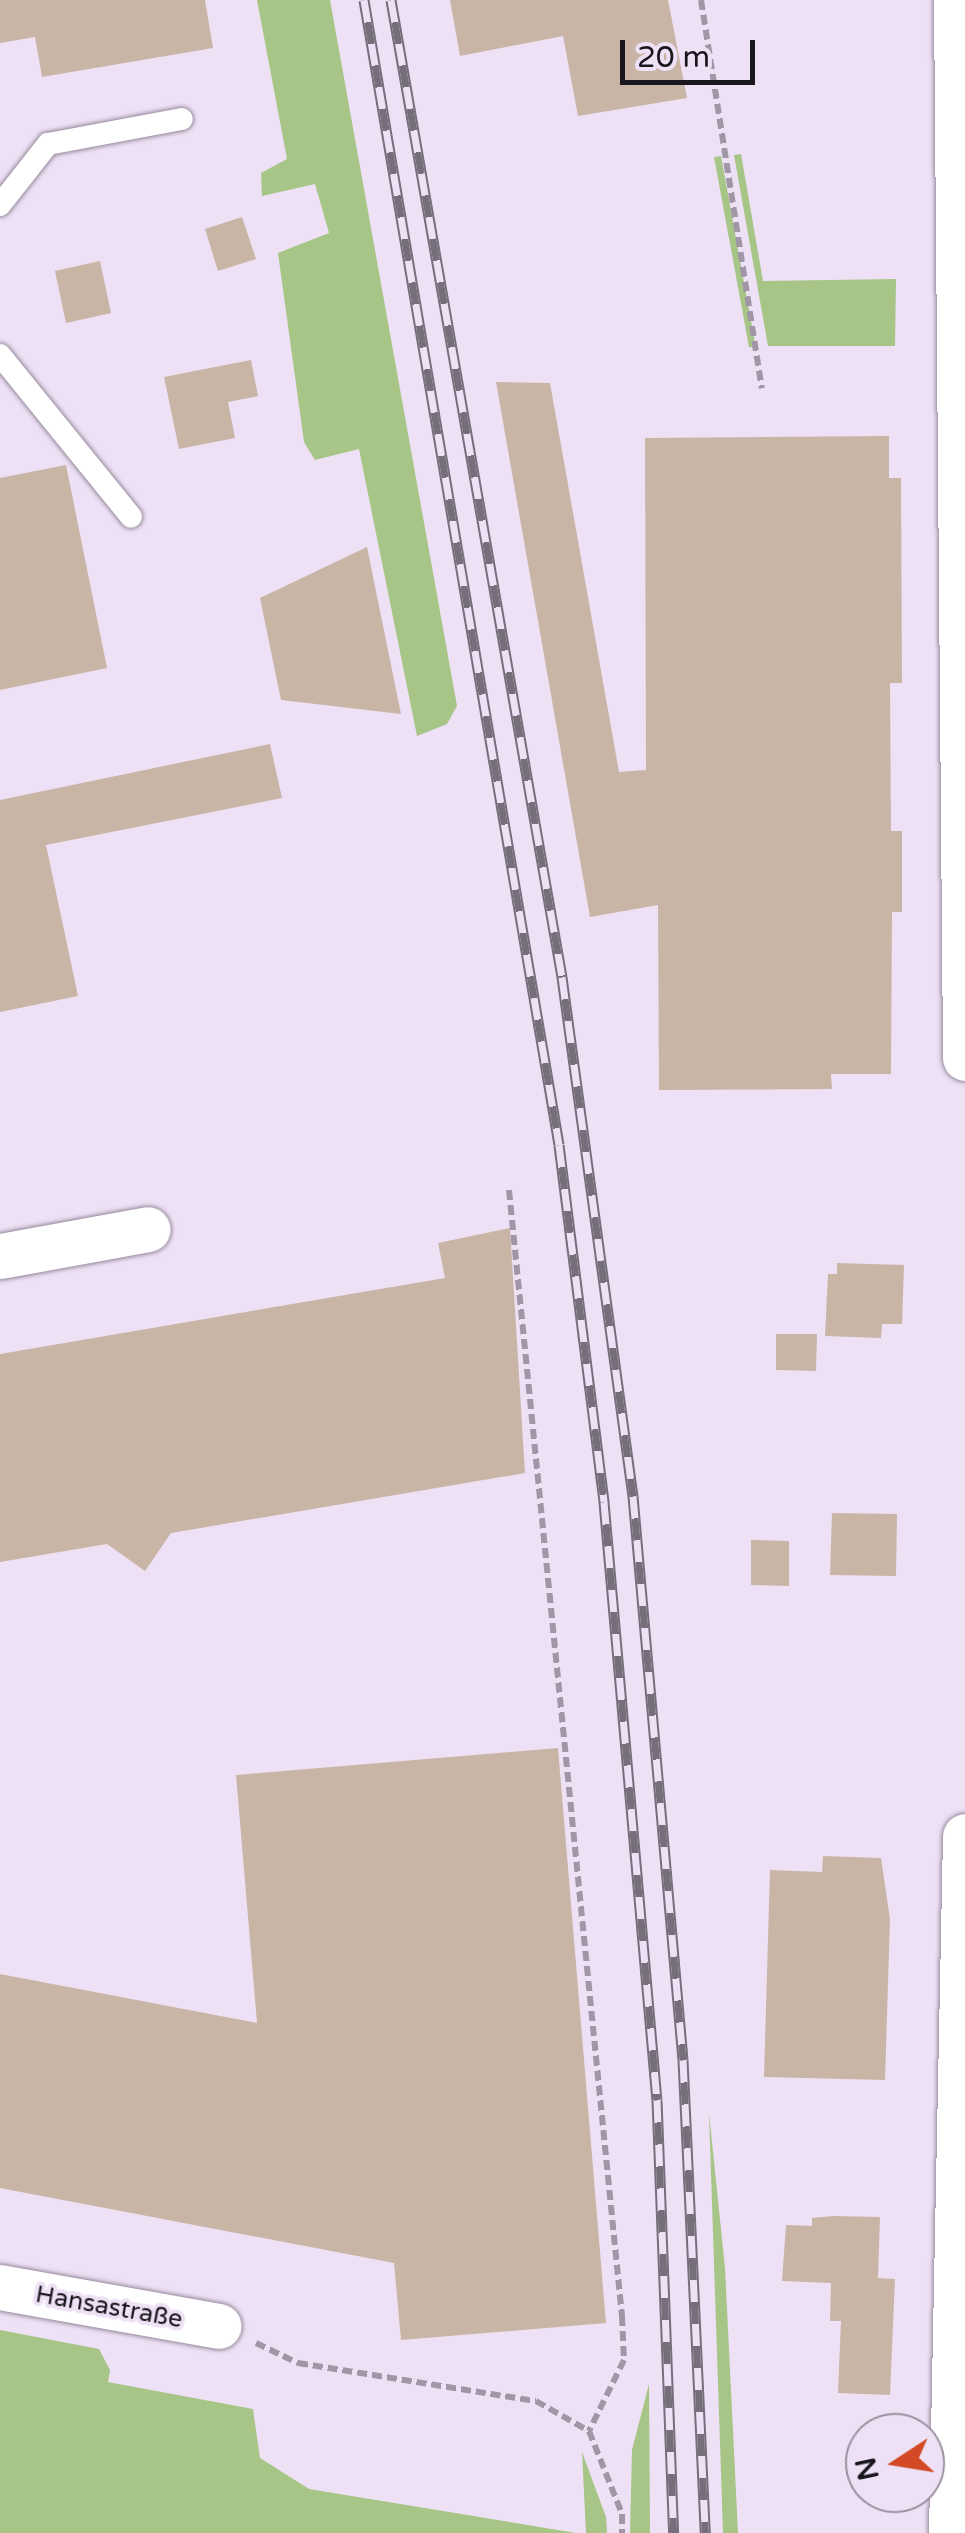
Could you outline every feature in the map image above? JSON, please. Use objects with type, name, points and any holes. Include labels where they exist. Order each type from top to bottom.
[{"type":"street","points":[[956,0],[965,1058]]},
{"type":"street","points":[[0,1256],[148,1229]]},
{"type":"street","points":[[951,2533],[965,1836]]},
{"type":"street","name":"Hansastraße","points":[[0,2287],[219,2326]]},
{"type":"lane","points":[[0,204],[48,144],[182,119]]},
{"type":"lane","points":[[0,355],[131,518]]},
{"type":"path","points":[[701,0],[762,388]]},
{"type":"path","points":[[509,1190],[622,2316],[624,2360],[588,2431]]},
{"type":"path","points":[[219,2326],[298,2363],[536,2401],[588,2431],[622,2514],[622,2533]]},
{"type":"green space","points":[[257,0],[330,0],[457,706],[447,724],[417,736],[359,449],[315,460],[304,442],[278,253],[329,233],[315,184],[262,196],[261,173],[287,159]]},
{"type":"green space","points":[[741,154],[763,281],[896,279],[895,346],[768,346],[734,155]]},
{"type":"green space","points":[[721,156],[756,348],[749,347],[714,157]]},
{"type":"green space","points":[[709,2113],[725,2268],[738,2533],[723,2533]]},
{"type":"green space","points":[[0,2330],[99,2349],[110,2370],[108,2382],[253,2409],[260,2458],[309,2489],[576,2533],[0,2533]]},
{"type":"green space","points":[[649,2384],[650,2533],[630,2533],[632,2450]]},
{"type":"green space","points":[[582,2452],[606,2517],[607,2533],[586,2533]]},
{"type":"building","points":[[0,0],[205,0],[213,48],[42,77],[35,37],[0,43]]},
{"type":"building","points":[[450,0],[668,0],[687,98],[578,116],[563,36],[460,56]]},
{"type":"building","points":[[242,217],[256,259],[218,271],[205,229]]},
{"type":"building","points":[[100,261],[111,313],[66,323],[55,271]]},
{"type":"building","points":[[251,360],[258,396],[228,402],[235,438],[179,449],[164,377]]},
{"type":"building","points":[[496,382],[550,383],[619,772],[646,770],[645,438],[889,436],[889,478],[901,478],[902,683],[890,683],[891,831],[902,831],[902,912],[892,912],[891,1074],[831,1074],[832,1089],[659,1090],[658,905],[590,917]]},
{"type":"building","points":[[66,465],[107,668],[0,690],[0,478]]},
{"type":"building","points":[[367,547],[401,714],[281,700],[260,598]]},
{"type":"building","points":[[270,744],[282,798],[46,845],[78,996],[0,1012],[0,800]]},
{"type":"building","points":[[510,1228],[525,1473],[171,1533],[145,1571],[107,1544],[0,1562],[0,1354],[445,1278],[438,1243]]},
{"type":"building","points":[[837,1263],[904,1265],[902,1324],[882,1324],[881,1338],[825,1336],[828,1274],[837,1274]]},
{"type":"building","points":[[776,1334],[817,1334],[816,1371],[776,1370]]},
{"type":"building","points":[[832,1513],[897,1514],[896,1576],[830,1575]]},
{"type":"building","points":[[751,1540],[789,1541],[789,1586],[751,1585]]},
{"type":"building","points":[[558,1748],[606,2323],[401,2340],[394,2263],[0,2188],[0,1974],[257,2023],[236,1775]]},
{"type":"building","points":[[823,1856],[881,1858],[890,1919],[885,2080],[764,2077],[770,1870],[822,1872]]},
{"type":"building","points":[[880,2217],[878,2278],[895,2279],[890,2395],[838,2393],[841,2321],[830,2321],[831,2283],[782,2281],[786,2225],[812,2226],[812,2218]]},
{"type":"railway","points":[[364,0],[559,1145],[604,1502],[657,2100],[674,2533]]},
{"type":"railway","points":[[391,0],[562,977],[633,1496],[683,2060],[705,2533]]}]
